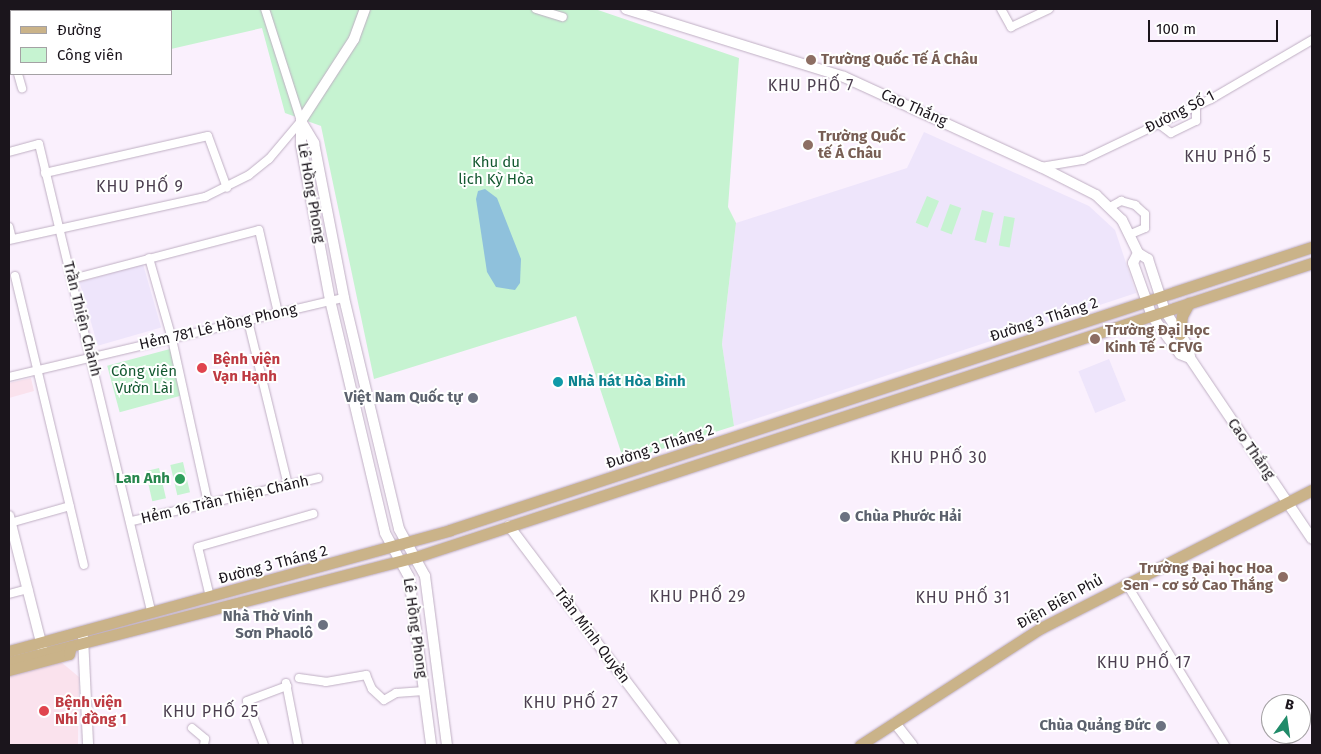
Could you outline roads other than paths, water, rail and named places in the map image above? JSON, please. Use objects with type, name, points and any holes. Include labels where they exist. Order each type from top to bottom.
[{"type":"main road","name":"Đường 3 Tháng 2","points":[[9,670],[82,632],[405,544],[680,456],[1312,246]]},
{"type":"main road","name":"Đường 3 Tháng 2","points":[[9,662],[44,652],[85,644],[416,557],[1312,263]]},
{"type":"main road","points":[[1180,334],[1182,316],[1189,303]]},
{"type":"main road","name":"Điện Biên Phủ","points":[[862,745],[1041,628],[1126,583],[1312,490]]},
{"type":"main road","name":"Đường 3 Tháng 2","points":[[9,651],[44,652]]},
{"type":"street","points":[[266,9],[301,121]]},
{"type":"street","points":[[9,227],[10,240],[205,197],[227,188],[269,158],[301,121],[354,39],[364,9]]},
{"type":"street","points":[[536,9],[563,16]]},
{"type":"street","name":"Cao Thắng","points":[[626,9],[844,77],[1041,167],[1110,206],[1131,234],[1138,253],[1148,259],[1159,297],[1165,311],[1189,348],[1190,358],[1312,538]]},
{"type":"street","points":[[1001,9],[1011,27],[1049,9]]},
{"type":"street","name":"Đường Số 1","points":[[1041,167],[1083,160],[1196,106],[1312,40]]},
{"type":"street","points":[[18,75],[22,88]]},
{"type":"street","points":[[1159,124],[1171,133],[1196,121],[1196,106]]},
{"type":"street","name":"Lê Hồng Phong","points":[[301,121],[314,143],[344,298],[405,544],[416,557],[426,576],[447,745]]},
{"type":"street","name":"Lê Hồng Phong","points":[[301,121],[301,145],[330,300],[391,548],[409,577],[431,745]]},
{"type":"street","points":[[45,173],[208,136],[227,188]]},
{"type":"street","name":"Trần Thiện Chánh","points":[[9,152],[39,144],[132,521],[151,612]]},
{"type":"street","points":[[1110,206],[1121,202],[1135,205],[1145,214],[1144,228],[1131,234]]},
{"type":"street","points":[[72,279],[259,230],[278,313]]},
{"type":"street","name":"Cao Thắng","points":[[1138,253],[1133,263],[1152,316],[1180,354],[1190,358]]},
{"type":"street","points":[[149,258],[172,339],[208,503]]},
{"type":"street","points":[[15,276],[84,565]]},
{"type":"street","name":"Hẻm 781 Lê Hồng Phong","points":[[9,377],[91,356],[172,339],[344,298]]},
{"type":"street","points":[[248,321],[288,484]]},
{"type":"street","name":"Hẻm 16 Trần Thiện Chánh","points":[[132,521],[318,478]]},
{"type":"street","points":[[44,652],[28,589],[13,550],[10,519],[70,506]]},
{"type":"street","points":[[210,597],[198,547],[313,514]]},
{"type":"street","name":"Trần Minh Quyền","points":[[509,526],[674,745]]},
{"type":"street","points":[[1126,583],[1224,745]]},
{"type":"street","points":[[9,594],[28,589]]},
{"type":"street","points":[[82,632],[85,644],[88,745]]},
{"type":"street","points":[[299,678],[326,682],[366,676],[372,689],[384,700],[396,693],[424,691]]},
{"type":"street","points":[[264,745],[246,701],[286,684],[298,745]]},
{"type":"street","points":[[895,723],[912,745]]},
{"type":"street","points":[[192,728],[205,739],[204,745]]},
{"type":"water","points":[[485,189],[497,198],[521,259],[520,283],[515,290],[496,287],[487,272],[476,199],[478,191]]},
{"type":"place","name":"Trường Quốc Tế Á Châu","points":[[811,60]]},
{"type":"place","name":"Trường Quốc tế Á Châu","points":[[808,145]]},
{"type":"place","name":"Trường Đại Học Kinh Tế - CFVG","points":[[1095,339]]},
{"type":"place","name":"Bệnh viện Vạn Hạnh","points":[[202,368]]},
{"type":"place","name":"Nhà hát Hòa Bình","points":[[558,382]]},
{"type":"place","name":"Việt Nam Quốc tự","points":[[473,398]]},
{"type":"place","name":"Lan Anh","points":[[180,479]]},
{"type":"place","name":"Chùa Phước Hải","points":[[845,517]]},
{"type":"place","name":"Trường Đại học Hoa Sen - cơ sở Cao Thắng","points":[[1283,577]]},
{"type":"place","name":"Nhà Thờ Vinh Sơn Phaolô","points":[[323,625]]},
{"type":"place","name":"Bệnh viện Nhi đồng 1","points":[[44,711]]},
{"type":"place","name":"Chùa Quảng Đức","points":[[1161,726]]},
{"type":"district","name":"KHU PHỐ 7","points":[[811,86]]},
{"type":"district","name":"KHU PHỐ 5","points":[[1228,157]]},
{"type":"district","name":"KHU PHỐ 9","points":[[140,187]]},
{"type":"district","name":"KHU PHỐ 30","points":[[939,458]]},
{"type":"district","name":"KHU PHỐ 29","points":[[698,597]]},
{"type":"district","name":"KHU PHỐ 31","points":[[963,598]]},
{"type":"district","name":"KHU PHỐ 17","points":[[1144,663]]},
{"type":"district","name":"KHU PHỐ 27","points":[[571,703]]},
{"type":"district","name":"KHU PHỐ 25","points":[[211,712]]},
{"type":"park label","name":"Khu du lịch Kỳ Hòa","points":[[496,170]]},
{"type":"park label","name":"Công viên Vườn Lài","points":[[144,380]]}]
